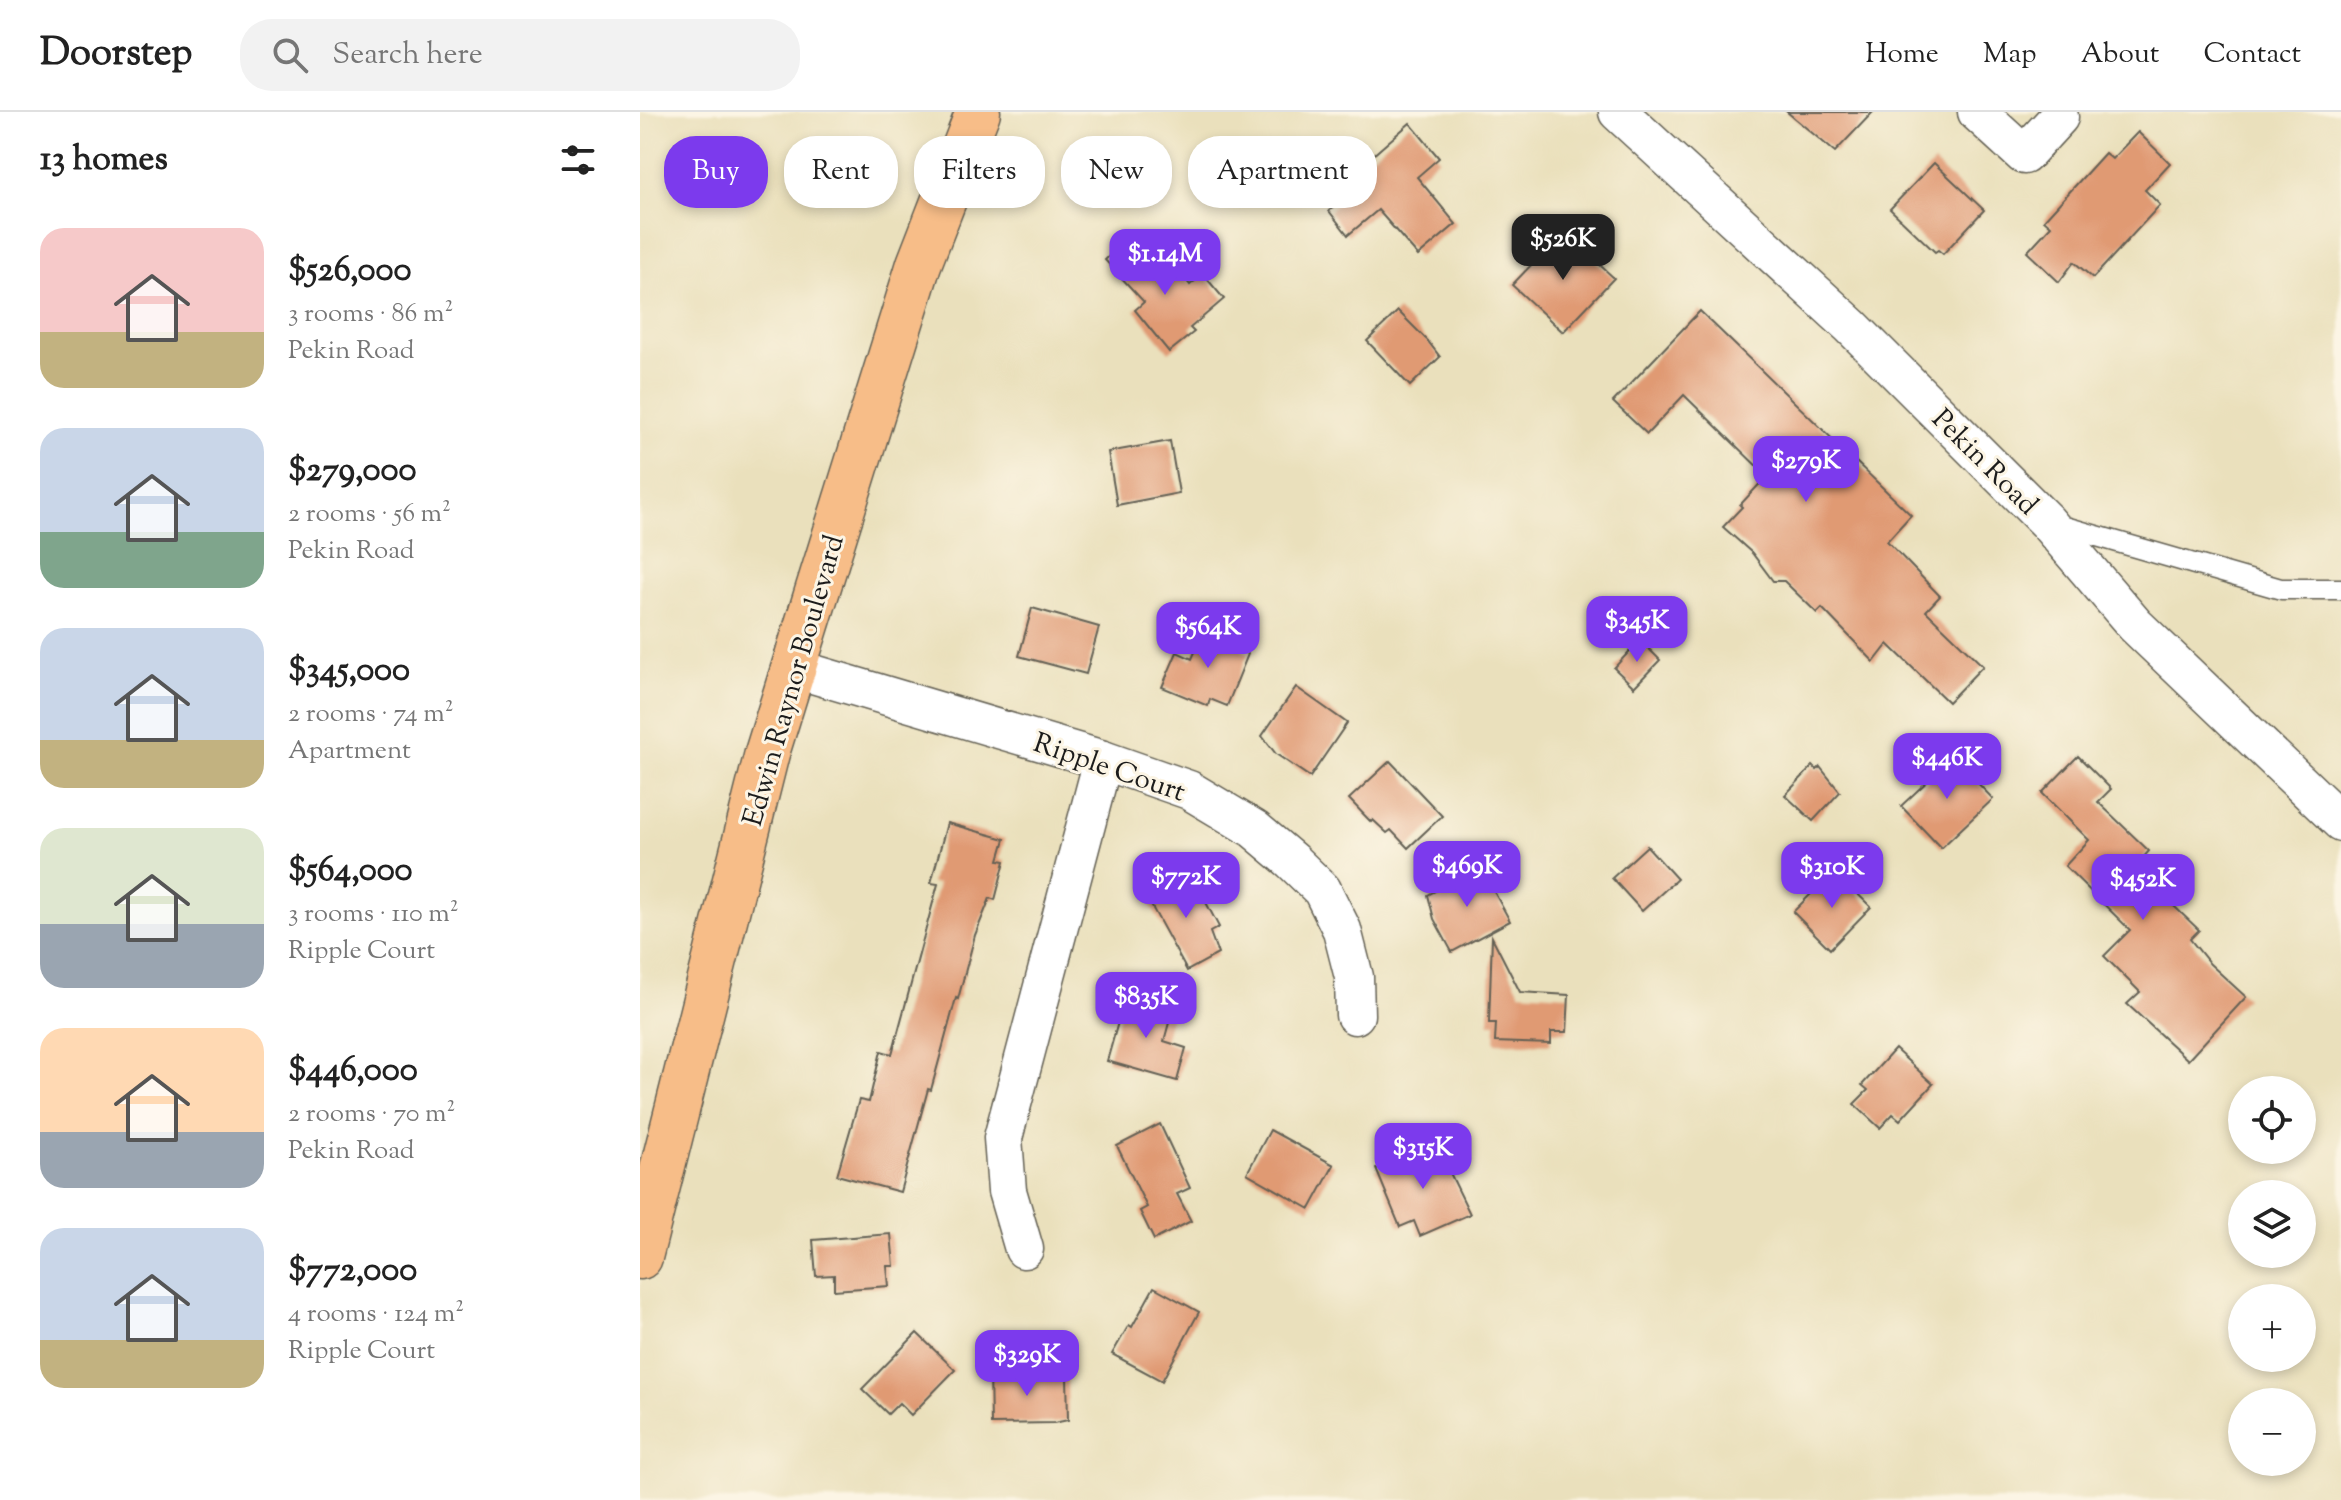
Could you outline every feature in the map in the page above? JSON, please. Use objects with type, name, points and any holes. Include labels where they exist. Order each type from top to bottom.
[{"type":"main road","name":"Edwin Raynor Boulevard","points":[[640,1257],[767,753],[919,264],[978,112]]},
{"type":"street","name":"Pekin Road","points":[[1618,112],[1851,326],[2047,522],[2135,625],[2341,822]]},
{"type":"street","points":[[1977,112],[2024,155],[2059,117]]},
{"type":"street","name":"Ripple Court","points":[[793,668],[1103,760],[1189,790],[1254,829],[1322,890],[1342,930],[1354,977],[1355,1015]]},
{"type":"street","points":[[1024,1249],[1007,1191],[1003,1138],[1103,760]]},
{"type":"lane","points":[[2047,522],[2281,589],[2341,589]]},
{"type":"building","points":[[1787,112],[1873,112],[1835,152]]},
{"type":"building","points":[[1410,123],[1439,158],[1417,177],[1456,224],[1418,256],[1378,210],[1348,235],[1329,211],[1332,208],[1377,208],[1377,152]]},
{"type":"building","points":[[2138,132],[2170,163],[2145,190],[2160,205],[2093,278],[2074,262],[2059,282],[2027,252],[2051,226],[2044,220],[2105,153],[2112,159]]},
{"type":"building","points":[[1934,163],[1984,210],[1943,254],[1938,250],[1935,252],[1890,209]]},
{"type":"building","points":[[1561,234],[1573,244],[1575,242],[1614,278],[1563,332],[1512,285]]},
{"type":"building","points":[[1125,241],[1159,277],[1174,265],[1190,285],[1203,274],[1224,299],[1190,328],[1194,332],[1169,352],[1135,310],[1144,302],[1105,260]]},
{"type":"building","points":[[1398,311],[1440,357],[1410,386],[1367,341]]},
{"type":"building","points":[[1700,311],[1911,515],[1887,541],[1940,596],[1926,611],[1983,666],[1948,702],[1888,644],[1874,662],[1822,608],[1817,613],[1784,581],[1773,581],[1752,553],[1723,527],[1767,476],[1684,395],[1647,434],[1613,402]]},
{"type":"building","points":[[1170,441],[1179,493],[1117,505],[1108,452]]},
{"type":"building","points":[[1032,608],[1099,627],[1086,674],[1019,656]]},
{"type":"building","points":[[1207,624],[1248,654],[1227,706],[1210,699],[1208,706],[1162,687],[1177,652],[1192,659]]},
{"type":"building","points":[[1640,640],[1660,660],[1634,687],[1614,668]]},
{"type":"building","points":[[1296,687],[1347,723],[1310,777],[1276,754],[1262,736]]},
{"type":"building","points":[[1949,753],[1993,799],[1941,848],[1901,806],[1932,777],[1929,774]]},
{"type":"building","points":[[2078,756],[2111,789],[2098,802],[2149,851],[2134,868],[2199,930],[2190,939],[2210,964],[2246,997],[2188,1060],[2127,1004],[2140,992],[2104,956],[2130,930],[2065,866],[2089,840],[2042,793]]},
{"type":"building","points":[[1390,761],[1442,816],[1408,848],[1391,830],[1387,833],[1373,820],[1371,822],[1349,799]]},
{"type":"building","points":[[1813,766],[1817,770],[1820,767],[1840,792],[1813,821],[1785,795]]},
{"type":"building","points":[[947,823],[1005,839],[999,860],[1005,861],[995,900],[990,898],[975,935],[900,1192],[837,1175],[859,1100],[869,1102],[881,1051],[892,1054],[938,884],[931,883]]},
{"type":"building","points":[[1647,846],[1677,879],[1642,911],[1612,878]]},
{"type":"building","points":[[1480,866],[1510,921],[1452,952],[1434,919],[1428,895]]},
{"type":"building","points":[[1834,871],[1871,907],[1830,949],[1793,912]]},
{"type":"building","points":[[1190,872],[1219,927],[1210,932],[1218,954],[1187,971],[1146,896]]},
{"type":"building","points":[[1492,937],[1520,992],[1569,995],[1567,1032],[1551,1032],[1551,1044],[1495,1042],[1496,1023],[1489,1023]]},
{"type":"building","points":[[1126,994],[1173,1008],[1164,1041],[1186,1048],[1177,1081],[1107,1061]]},
{"type":"building","points":[[1895,1049],[1933,1084],[1900,1120],[1893,1114],[1880,1128],[1854,1104],[1868,1090],[1862,1085]]},
{"type":"building","points":[[1160,1124],[1190,1188],[1177,1194],[1191,1221],[1154,1240],[1140,1211],[1147,1207],[1117,1146]]},
{"type":"building","points":[[1270,1130],[1334,1165],[1310,1209],[1247,1173]]},
{"type":"building","points":[[1436,1144],[1470,1214],[1420,1236],[1414,1221],[1400,1227],[1376,1169]]},
{"type":"building","points":[[891,1234],[894,1266],[887,1266],[889,1286],[834,1290],[834,1275],[816,1276],[813,1240]]},
{"type":"building","points":[[1154,1287],[1199,1312],[1162,1381],[1112,1354],[1129,1325],[1132,1327]]},
{"type":"building","points":[[917,1333],[955,1370],[911,1415],[899,1403],[888,1414],[862,1389]]},
{"type":"building","points":[[1023,1368],[1023,1377],[1067,1376],[1068,1420],[991,1424],[990,1369]]}]
